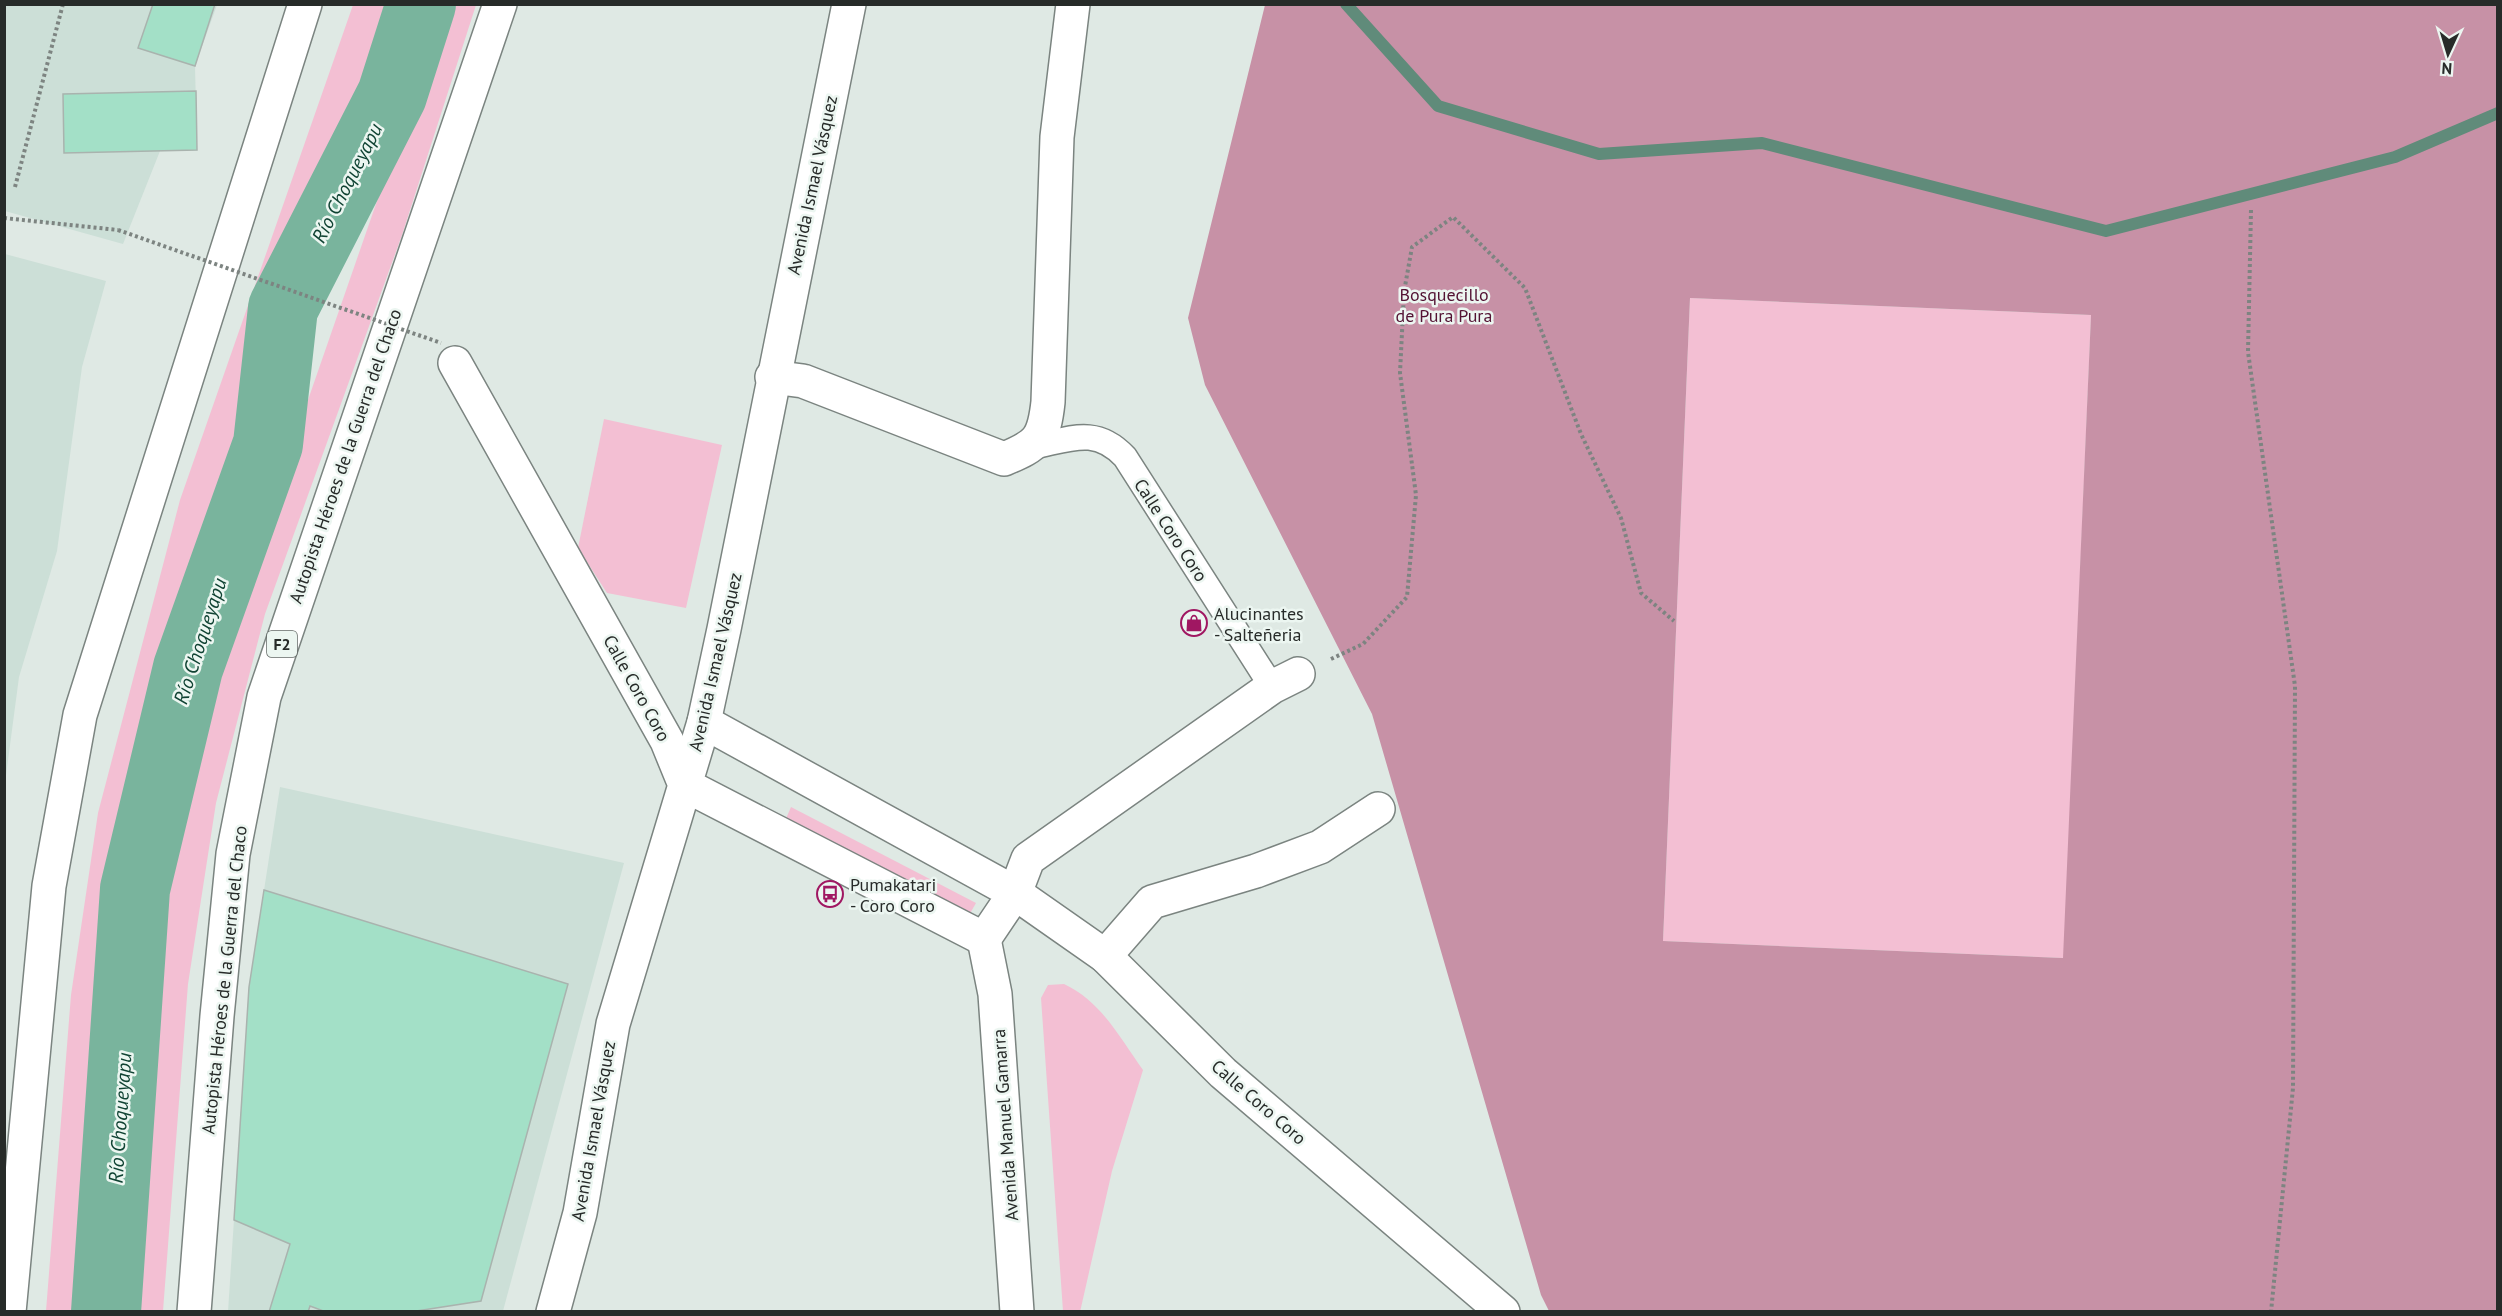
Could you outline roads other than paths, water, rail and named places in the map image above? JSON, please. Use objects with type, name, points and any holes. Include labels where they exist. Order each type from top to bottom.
[{"type":"main road","points":[[9,1311],[49,886],[80,715],[305,4]]},
{"type":"main road","name":"Autopista Héroes de la Guerra del Chaco","points":[[194,1311],[232,854],[264,697],[500,4]]},
{"type":"main road","name":"Avenida Ismael Vásquez","points":[[553,1311],[580,1213],[613,1024],[704,722],[849,4]]},
{"type":"main road","points":[[772,377],[802,381],[1004,459],[1031,447],[1045,425],[1048,402],[1057,137],[1073,4]]},
{"type":"main road","name":"Calle Coro Coro","points":[[448,353],[667,741],[685,785]]},
{"type":"main road","points":[[685,785],[984,939],[1015,893],[1028,859],[1285,681]]},
{"type":"main road","name":"Calle Coro Coro","points":[[704,722],[1015,893],[1106,956],[1222,1072],[1503,1311]]},
{"type":"main road","points":[[1106,956],[1126,929],[1152,902],[1256,871],[1320,847],[1378,809]]},
{"type":"main road","name":"Avenida Manuel Gamarra","points":[[984,939],[995,994],[1017,1311]]},
{"type":"lane","name":"Calle Coro Coro","points":[[1031,447],[1089,436],[1102,438],[1115,447],[1285,681]]},
{"type":"waterway","name":"Río Choqueyapu","points":[[106,1312],[135,889],[188,668],[268,444],[283,308],[392,95],[421,4]]},
{"type":"waterway","points":[[1346,4],[1438,106],[1599,154],[1762,143],[2106,231],[2395,157],[2498,113]]},
{"type":"place","name":"Alucinantes - Salteñeria","points":[[1194,623]]},
{"type":"place","name":"Pumakatari - Coro Coro","points":[[830,894]]},
{"type":"park label","name":"Bosquecillo de Pura Pura","points":[[1444,304]]}]
